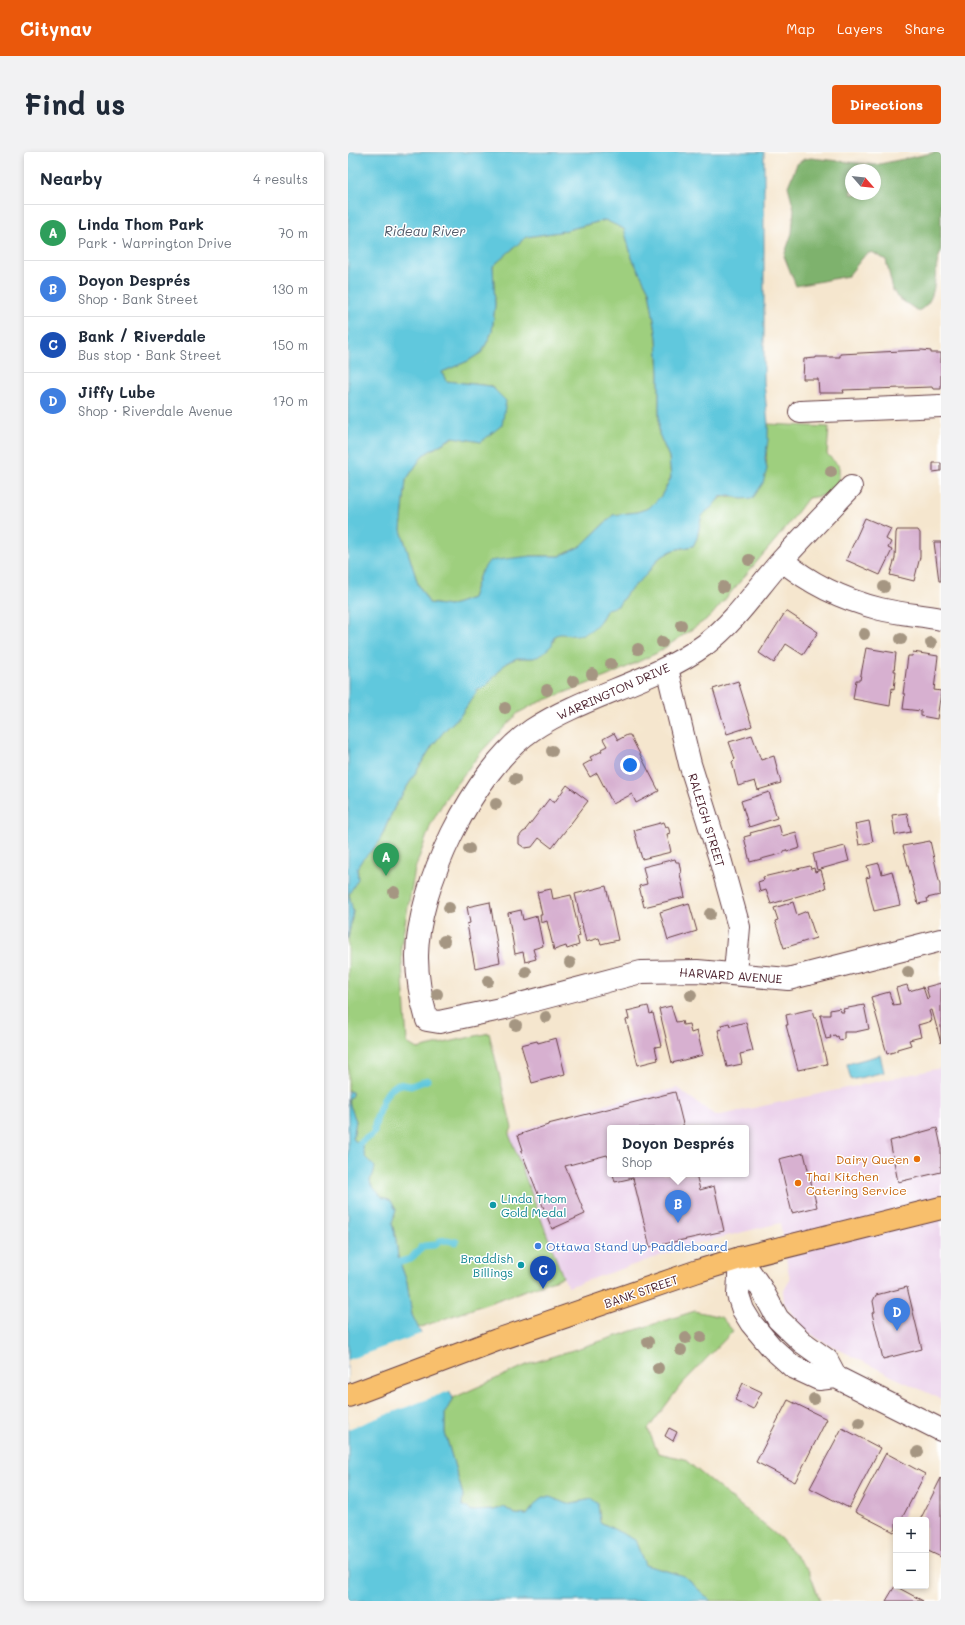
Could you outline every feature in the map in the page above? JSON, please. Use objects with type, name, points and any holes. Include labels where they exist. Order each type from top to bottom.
[{"type":"main road","name":"BANK STREET","points":[[348,1396],[497,1340],[740,1258],[941,1208]]},
{"type":"street","points":[[800,412],[941,406]]},
{"type":"street","name":"WARRINGTON DRIVE","points":[[426,1020],[419,991],[417,957],[421,918],[432,878],[446,846],[480,788],[497,763],[531,731],[571,707],[667,668],[706,644],[729,625],[782,560],[851,487]]},
{"type":"street","points":[[782,560],[798,574],[843,598],[880,609],[941,619]]},
{"type":"street","name":"RALEIGH STREET","points":[[667,668],[690,764],[720,859],[739,926],[735,973]]},
{"type":"street","name":"HARVARD AVENUE","points":[[426,1020],[440,1022],[506,1008],[642,972],[697,970],[788,979],[941,940]]},
{"type":"street","points":[[740,1258],[738,1295],[742,1310],[772,1348],[793,1367],[819,1379],[836,1377],[941,1430]]},
{"type":"shaded area","points":[[941,1068],[941,1399],[820,1340],[805,1330],[784,1303],[783,1292],[790,1280],[780,1223],[698,1243],[568,1287],[509,1134],[598,1106],[677,1088],[716,1116]]},
{"type":"green space","points":[[941,152],[941,252],[936,268],[933,293],[925,306],[918,311],[897,297],[893,290],[886,260],[872,252],[865,255],[848,276],[796,286],[784,256],[792,233],[794,209],[788,186],[797,164],[804,159],[811,158],[866,164],[845,164],[845,200],[881,200],[881,164],[880,164]]},
{"type":"green space","points":[[605,220],[624,228],[632,258],[649,291],[657,338],[659,373],[659,434],[669,457],[671,478],[661,496],[649,508],[637,512],[613,515],[581,546],[560,556],[531,556],[480,574],[472,598],[449,606],[429,603],[418,584],[401,530],[406,480],[423,455],[454,437],[481,442],[492,386],[446,381],[442,372],[468,361],[482,352],[492,332],[495,305],[493,266],[526,237],[559,232]]},
{"type":"green space","points":[[768,424],[829,427],[827,454],[839,466],[839,484],[832,494],[808,498],[784,530],[710,617],[657,653],[608,676],[535,704],[518,713],[482,751],[447,796],[431,824],[415,869],[401,945],[407,1043],[417,1049],[489,1033],[512,1128],[509,1134],[563,1277],[418,1328],[412,1315],[407,1282],[398,1257],[392,1223],[396,1210],[391,1201],[382,1197],[371,1185],[370,1180],[375,1167],[365,1158],[362,1143],[355,1141],[353,1138],[356,1121],[348,1100],[352,1095],[352,1092],[348,1091],[348,939],[353,912],[349,894],[358,873],[357,868],[382,836],[394,808],[432,746],[446,729],[460,716],[478,690],[485,687],[506,663],[517,658],[533,658],[554,641],[554,636],[557,633],[575,635],[601,620],[607,609],[618,606],[627,593],[647,574],[658,559],[673,550],[693,546],[697,538],[702,515],[723,497],[742,499],[767,469],[766,452]]},
{"type":"green space","points":[[695,1311],[721,1317],[733,1331],[681,1385],[648,1429],[658,1453],[684,1459],[781,1539],[809,1571],[820,1601],[711,1601],[684,1576],[645,1565],[634,1540],[600,1522],[598,1504],[592,1499],[567,1504],[550,1498],[533,1507],[527,1515],[515,1514],[504,1507],[494,1510],[472,1511],[462,1505],[463,1495],[445,1433],[445,1412],[453,1398],[529,1364]]},
{"type":"water","name":"Rideau River","points":[[348,152],[764,152],[764,383],[768,440],[765,458],[767,469],[763,483],[753,498],[742,499],[729,495],[720,497],[712,507],[702,515],[697,538],[693,546],[673,550],[658,559],[647,574],[627,593],[618,606],[607,609],[601,620],[593,629],[583,634],[560,634],[554,636],[552,645],[540,656],[533,658],[517,658],[506,663],[485,687],[478,690],[460,716],[446,729],[432,746],[394,808],[378,844],[362,860],[357,868],[358,879],[349,894],[353,912],[348,939]],"holes":[[[605,220],[624,229],[632,258],[649,291],[657,338],[659,373],[659,434],[669,457],[671,478],[661,496],[649,508],[637,512],[613,515],[581,546],[560,556],[531,556],[489,561],[480,574],[472,598],[449,606],[429,603],[418,584],[401,530],[406,480],[423,455],[453,437],[481,442],[502,425],[506,401],[491,386],[446,381],[442,372],[468,361],[482,352],[492,332],[495,305],[493,266],[526,237],[559,232]]]},
{"type":"water","points":[[880,1055],[884,1072],[851,1080],[847,1064]]},
{"type":"water","points":[[348,1091],[352,1092],[352,1095],[348,1100]]},
{"type":"water","points":[[348,1100],[356,1121],[353,1138],[355,1141],[362,1143],[365,1157],[375,1167],[370,1180],[371,1185],[382,1197],[391,1201],[396,1210],[392,1223],[398,1257],[407,1282],[412,1315],[453,1398],[445,1413],[445,1433],[463,1495],[462,1505],[472,1511],[494,1510],[504,1507],[515,1514],[527,1515],[542,1497],[550,1497],[567,1504],[592,1499],[598,1504],[600,1522],[635,1540],[645,1565],[684,1576],[711,1601],[348,1601]]},
{"type":"pier","points":[[423,1333],[452,1390],[348,1429],[348,1360]]},
{"type":"building","points":[[922,350],[931,351],[931,353],[941,353],[941,389],[933,389],[932,387],[843,390],[844,393],[819,393],[818,379],[803,379],[804,359],[816,357],[840,357],[840,354]]},
{"type":"building","points":[[933,463],[941,463],[941,471],[933,472]]},
{"type":"building","points":[[865,518],[891,529],[886,539],[891,542],[888,548],[892,550],[880,575],[846,560]]},
{"type":"building","points":[[897,530],[918,530],[920,533],[920,557],[914,581],[890,575],[895,558]]},
{"type":"building","points":[[934,542],[941,542],[941,581],[939,581]]},
{"type":"building","points":[[786,611],[818,632],[803,655],[786,644],[774,663],[759,653]]},
{"type":"building","points":[[866,648],[896,653],[894,689],[892,688],[890,706],[853,699],[856,680],[860,680]]},
{"type":"building","points":[[913,652],[938,656],[934,690],[941,691],[937,719],[921,716],[921,711],[903,709],[905,694],[903,694],[908,656],[912,656]]},
{"type":"building","points":[[738,681],[752,726],[727,734],[713,689]]},
{"type":"building","points":[[614,733],[618,740],[630,735],[659,791],[636,803],[632,794],[613,804],[597,773],[590,777],[583,765],[592,760],[590,757],[602,751],[601,749],[607,746],[603,739]]},
{"type":"building","points":[[752,735],[761,760],[774,756],[781,783],[758,790],[755,781],[738,786],[732,762],[735,759],[729,742]]},
{"type":"building","points":[[567,785],[588,801],[552,848],[539,838],[532,847],[525,848],[519,844],[519,837],[527,830],[526,829],[549,799],[554,803]]},
{"type":"building","points":[[769,792],[777,818],[749,827],[741,801]]},
{"type":"building","points":[[907,813],[911,832],[895,835],[892,815]]},
{"type":"building","points":[[869,821],[873,842],[859,845],[855,824]]},
{"type":"building","points":[[664,822],[666,827],[668,826],[670,833],[667,834],[671,852],[642,859],[634,830]]},
{"type":"building","points":[[779,825],[782,836],[796,832],[800,848],[787,852],[786,850],[784,853],[750,862],[744,837],[751,835],[750,833]]},
{"type":"building","points":[[930,841],[940,885],[940,895],[927,898],[928,902],[918,904],[903,846]]},
{"type":"building","points":[[845,846],[849,861],[817,870],[813,854]]},
{"type":"building","points":[[675,859],[676,862],[679,862],[681,873],[679,874],[685,897],[644,907],[639,886],[647,884],[643,867]]},
{"type":"building","points":[[879,863],[882,874],[892,871],[900,905],[874,911],[866,878],[870,877],[867,866]]},
{"type":"building","points":[[810,866],[811,869],[814,868],[815,872],[821,870],[826,888],[771,904],[766,890],[760,892],[758,882],[764,880],[763,877]]},
{"type":"building","points":[[606,886],[618,940],[601,944],[599,938],[586,942],[575,894]]},
{"type":"building","points":[[551,889],[553,899],[571,895],[580,936],[577,937],[579,945],[567,949],[566,946],[554,950],[547,921],[541,923],[540,915],[542,915],[537,892]]},
{"type":"building","points":[[490,902],[500,962],[475,968],[467,924],[470,923],[467,907]]},
{"type":"building","points":[[793,902],[797,915],[807,911],[816,938],[784,948],[775,921],[778,920],[774,908]]},
{"type":"building","points":[[689,903],[697,931],[668,940],[660,912]]},
{"type":"building","points":[[521,910],[523,920],[537,916],[543,946],[533,949],[536,959],[525,962],[523,952],[515,954],[508,913]]},
{"type":"building","points":[[941,983],[941,1043],[932,1010],[929,1011],[932,1021],[918,1025],[921,1037],[909,1040],[911,1045],[887,1054],[871,997],[889,992],[893,1005],[900,1004],[896,988],[907,985],[909,991],[923,987],[927,999],[929,998],[926,987]]},
{"type":"building","points":[[864,1005],[869,1029],[855,1032],[844,1032],[844,1039],[839,1040],[838,1036],[836,1037],[835,1035],[826,1039],[820,1015],[830,1015],[830,1010],[840,1008],[841,1012],[844,1012],[843,1009]]},
{"type":"building","points":[[648,1006],[650,1014],[653,1013],[661,1046],[655,1047],[658,1060],[638,1065],[626,1020],[629,1019],[627,1011]]},
{"type":"building","points":[[671,1006],[676,1022],[682,1021],[683,1025],[689,1024],[691,1033],[697,1031],[703,1055],[672,1063],[659,1009]]},
{"type":"building","points":[[812,1009],[814,1018],[816,1018],[827,1064],[798,1070],[786,1025],[788,1025],[786,1015]]},
{"type":"building","points":[[746,1022],[753,1051],[740,1054],[742,1064],[727,1067],[718,1030],[722,1029],[721,1025],[729,1023],[730,1026]]},
{"type":"building","points":[[556,1038],[565,1074],[532,1083],[521,1045],[537,1041],[538,1043]]},
{"type":"building","points":[[675,1092],[683,1125],[607,1125],[607,1155],[565,1166],[585,1214],[552,1229],[521,1151],[523,1150],[518,1135],[548,1124]]},
{"type":"building","name":"Dairy Queen","points":[[937,1128],[941,1146],[941,1172],[898,1182],[890,1141]]},
{"type":"building","name":"Thai Kitchen Catering Service","points":[[804,1153],[817,1207],[792,1213],[779,1159]]},
{"type":"building","points":[[614,1177],[697,1177],[700,1190],[714,1186],[724,1231],[650,1247],[633,1178],[615,1182]]},
{"type":"building","points":[[907,1287],[922,1349],[883,1359],[872,1313],[875,1312],[873,1301],[876,1295]]},
{"type":"building","points":[[743,1383],[762,1392],[753,1409],[735,1400]]},
{"type":"building","points":[[788,1400],[827,1419],[795,1482],[756,1462]]},
{"type":"building","points":[[669,1428],[677,1432],[673,1441],[665,1436]]},
{"type":"building","points":[[842,1428],[880,1448],[849,1508],[810,1488]]},
{"type":"building","points":[[886,1453],[925,1474],[903,1517],[893,1517],[893,1531],[855,1512]]},
{"type":"building","points":[[941,1478],[941,1557],[929,1551],[929,1517],[922,1517]]},
{"type":"building","points":[[893,1589],[901,1589],[923,1601],[886,1601]]},
{"type":"waterway","points":[[360,1143],[374,1133],[379,1112],[389,1091],[398,1084],[411,1086],[427,1080]]},
{"type":"waterway","points":[[400,1262],[411,1259],[421,1247],[434,1245],[440,1241],[447,1240],[456,1242]]},
{"type":"place","name":"Linda Thom Park","points":[[386,876]]},
{"type":"place","name":"Dairy Queen","points":[[917,1159]]},
{"type":"place","name":"Thai Kitchen Catering Service","points":[[798,1183]]},
{"type":"place","name":"Linda Thom Gold Medal","points":[[493,1205]]},
{"type":"place","name":"Doyon Després","points":[[678,1223]]},
{"type":"place","name":"Ottawa Stand Up Paddleboard","points":[[538,1246]]},
{"type":"place","name":"Braddish Billings","points":[[521,1265]]},
{"type":"place","name":"Bank / Riverdale","points":[[543,1289]]},
{"type":"place","name":"Jiffy Lube","points":[[897,1331]]}]
